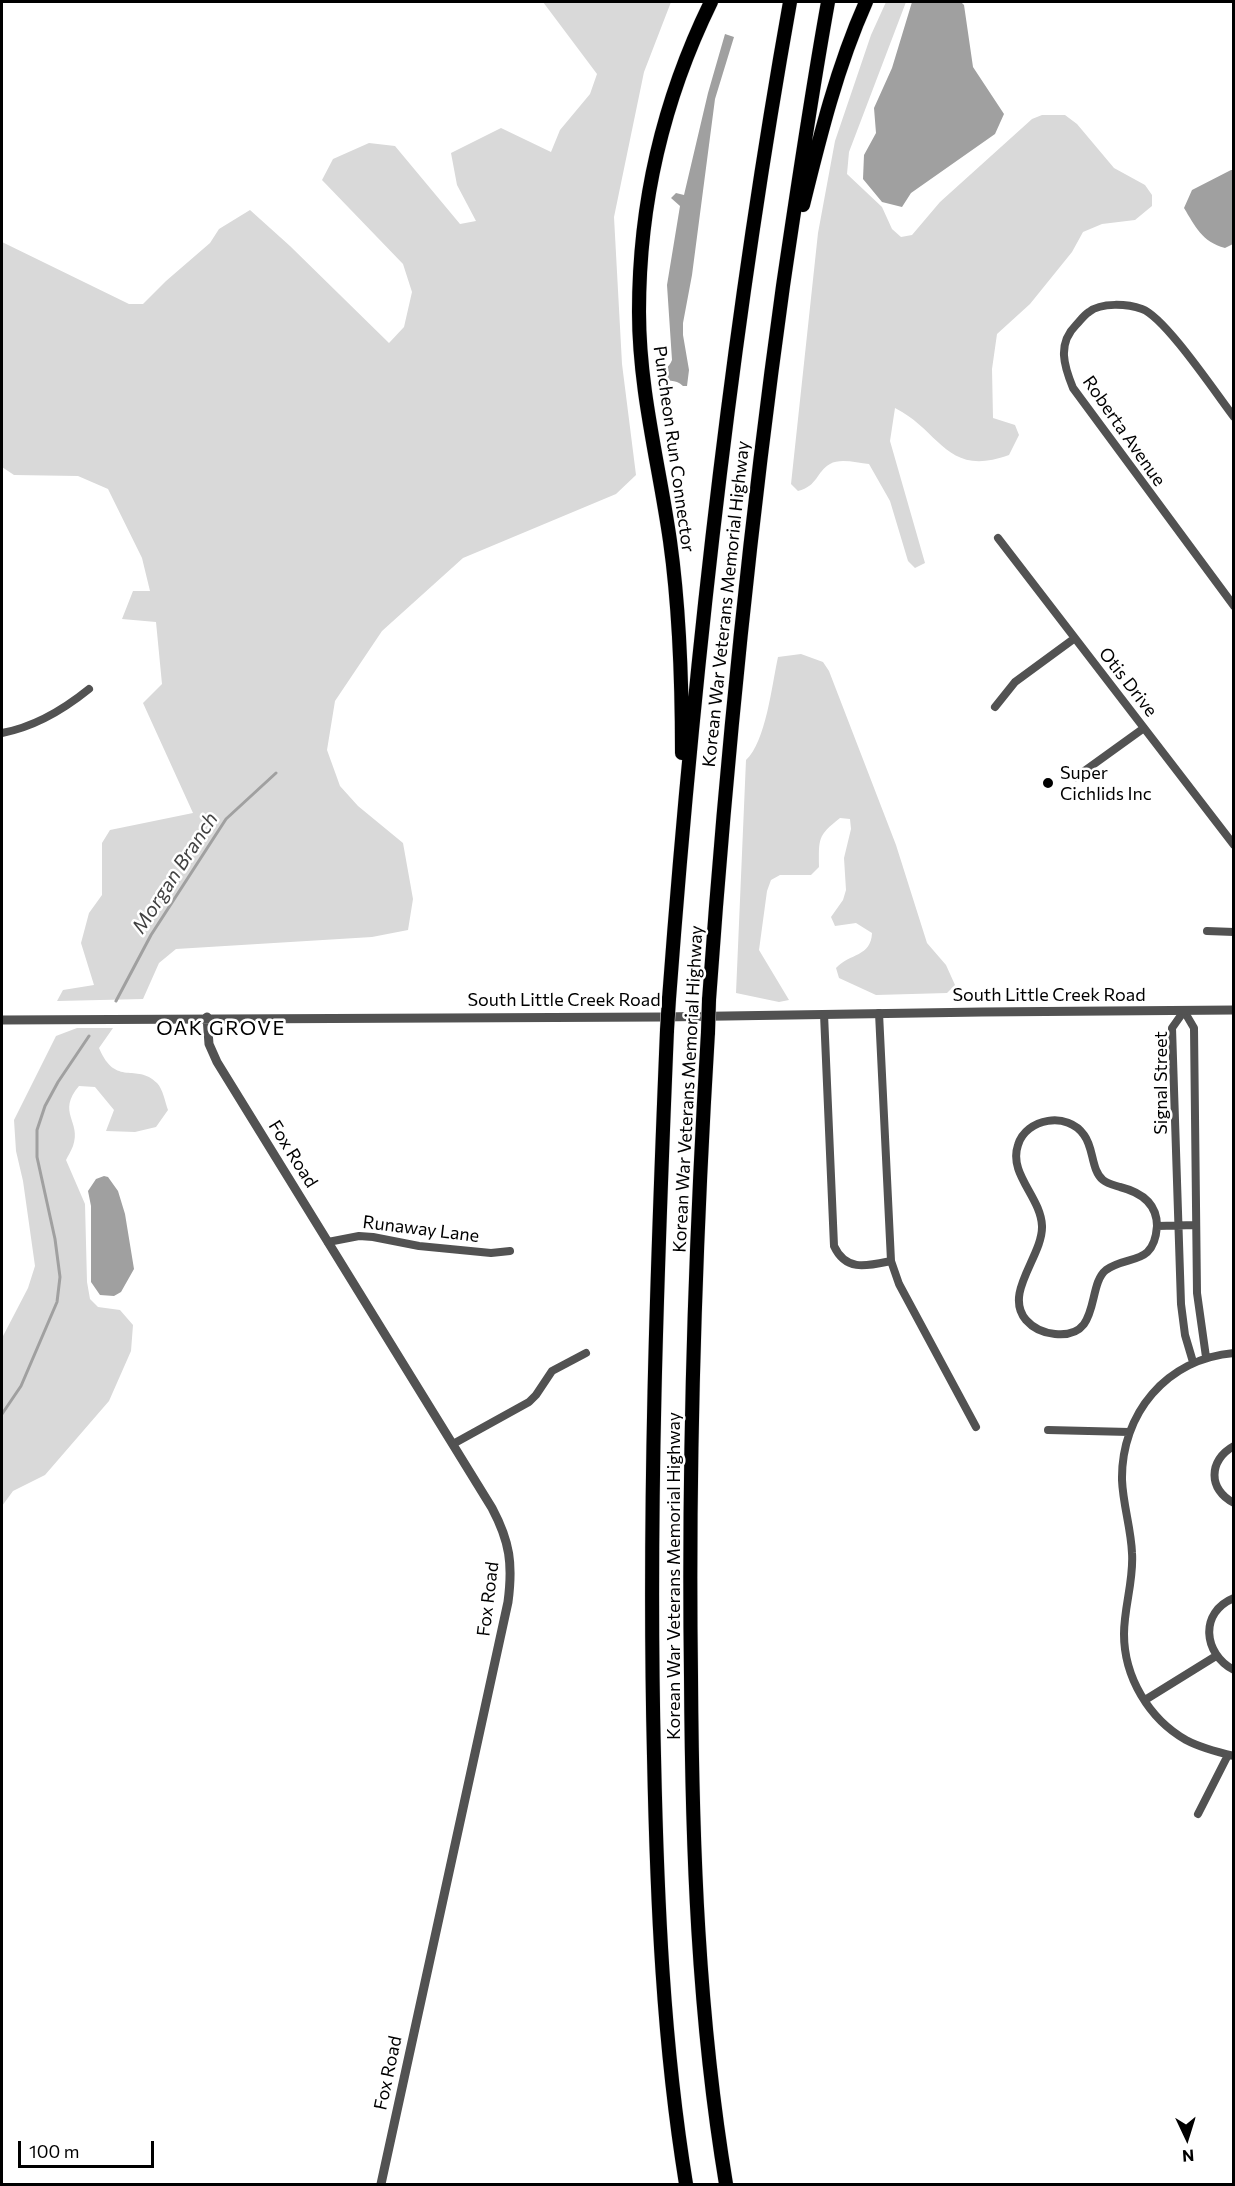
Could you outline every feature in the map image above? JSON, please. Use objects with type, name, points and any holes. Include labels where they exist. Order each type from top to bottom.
[{"type":"highway","name":"Puncheon Run Connector","points":[[681,841],[681,642],[670,537],[644,384],[640,334],[640,267],[649,191],[660,138],[684,64],[711,2]]},
{"type":"highway","name":"Korean War Veterans Memorial Highway","points":[[686,2184],[673,2084],[662,1964],[652,1702],[655,1333],[667,1030],[681,841],[703,618],[729,393],[755,210],[790,2]]},
{"type":"highway","name":"Korean War Veterans Memorial Highway","points":[[726,2184],[708,2057],[699,1950],[691,1701],[690,1530],[700,1160],[709,1000],[740,625],[757,474],[783,288],[804,141],[828,2]]},
{"type":"highway","points":[[783,288],[818,141],[839,73],[866,2]]},
{"type":"street","name":"Roberta Avenue","points":[[1233,417],[1170,333],[1143,309],[1113,304],[1090,310],[1072,328],[1064,343],[1064,365],[1073,388],[1233,606]]},
{"type":"street","name":"Otis Drive","points":[[998,538],[1233,845]]},
{"type":"street","points":[[995,707],[1015,682],[1075,638]]},
{"type":"street","points":[[2,733],[21,729],[72,703],[89,689]]},
{"type":"street","points":[[1076,777],[1144,728]]},
{"type":"street","points":[[1207,931],[1233,932]]},
{"type":"street","name":"South Little Creek Road","points":[[2,1020],[207,1017],[663,1017],[1233,1010]]},
{"type":"street","name":"Signal Street","points":[[1193,1362],[1182,1318],[1172,1028],[1184,1011],[1194,1028],[1198,1302],[1206,1357]]},
{"type":"street","points":[[879,1013],[891,1261],[899,1284],[976,1427]]},
{"type":"street","points":[[824,1014],[834,1246],[842,1259],[851,1264],[871,1265],[891,1261]]},
{"type":"street","name":"Fox Road","points":[[207,1017],[209,1044],[217,1062],[492,1508],[506,1535],[511,1560],[510,1587],[381,2184]]},
{"type":"street","points":[[1044,1121],[1062,1121],[1077,1127],[1090,1144],[1098,1174],[1103,1180],[1141,1194],[1155,1214],[1157,1226],[1154,1240],[1146,1252],[1134,1260],[1113,1267],[1102,1275],[1096,1286],[1091,1312],[1082,1325],[1059,1334],[1044,1332],[1030,1324],[1022,1313],[1019,1296],[1023,1281],[1040,1243],[1041,1225],[1038,1208],[1017,1162],[1016,1152],[1022,1136],[1044,1121]]},
{"type":"street","points":[[1157,1226],[1196,1226]]},
{"type":"street","name":"Runaway Lane","points":[[328,1242],[351,1236],[366,1236],[419,1246],[491,1253],[510,1251]]},
{"type":"street","points":[[453,1444],[529,1402],[552,1371],[586,1353]]},
{"type":"street","points":[[1198,1814],[1231,1756],[1196,1745],[1178,1734],[1158,1718],[1144,1700],[1132,1677],[1124,1645],[1132,1561],[1122,1483],[1124,1455],[1129,1432],[1141,1409],[1156,1391],[1193,1362],[1206,1357],[1233,1353]]},
{"type":"street","points":[[1048,1430],[1129,1432]]},
{"type":"street","points":[[1233,1446],[1224,1452],[1214,1469],[1217,1489],[1233,1503]]},
{"type":"street","points":[[1233,1598],[1218,1609],[1209,1632],[1210,1644],[1216,1656],[1233,1670]]},
{"type":"street","points":[[1144,1700],[1216,1656]]},
{"type":"shaded area","points":[[543,2],[671,2],[644,72],[614,217],[622,364],[636,475],[616,494],[463,558],[382,631],[335,701],[327,750],[340,786],[358,806],[403,843],[413,899],[408,930],[372,937],[176,949],[159,963],[143,999],[57,1001],[63,990],[94,985],[81,943],[89,913],[102,895],[102,843],[110,830],[193,813],[143,703],[162,684],[156,622],[122,619],[133,591],[150,591],[142,558],[108,489],[78,476],[14,475],[2,467],[2,242],[129,304],[143,304],[210,243],[219,229],[250,210],[389,343],[404,327],[412,292],[403,264],[322,180],[333,159],[369,143],[395,146],[460,224],[476,221],[457,185],[451,153],[501,128],[551,152],[560,130],[590,94],[597,74]]},
{"type":"shaded area","points":[[886,2],[906,2],[849,152],[847,174],[882,207],[892,229],[901,237],[912,235],[940,202],[1032,119],[1042,115],[1065,115],[1077,124],[1114,168],[1145,185],[1152,195],[1152,206],[1135,220],[1102,224],[1083,232],[1072,252],[1030,304],[997,334],[992,369],[993,418],[1015,425],[1019,435],[1009,455],[988,461],[971,461],[957,456],[911,418],[895,408],[890,441],[925,563],[915,568],[908,561],[890,501],[869,464],[834,462],[825,467],[805,489],[798,491],[791,484],[818,233],[835,141],[871,35]]},
{"type":"shaded area","points":[[912,2],[961,2],[964,5],[973,67],[1004,114],[995,134],[911,193],[902,207],[882,202],[863,179],[864,155],[876,133],[874,108],[892,68]]},
{"type":"shaded area","points":[[725,34],[734,37],[715,99],[692,275],[683,323],[689,370],[687,386],[683,386],[660,376],[672,360],[667,285],[680,206],[671,198],[676,193],[684,195],[708,93]]},
{"type":"shaded area","points":[[1233,170],[1233,244],[1225,248],[1210,242],[1196,227],[1184,208],[1192,190]]},
{"type":"shaded area","points":[[801,654],[823,662],[829,671],[896,845],[927,943],[946,965],[955,985],[947,993],[876,995],[839,978],[836,968],[864,951],[871,941],[872,933],[856,923],[835,926],[831,917],[843,900],[846,890],[844,858],[851,829],[850,819],[840,818],[823,834],[819,867],[811,875],[780,875],[771,880],[767,891],[759,950],[789,1000],[779,1002],[736,993],[746,760],[759,740],[771,697],[778,657]]},
{"type":"shaded area","points":[[77,1028],[113,1028],[99,1048],[106,1060],[119,1071],[141,1074],[157,1083],[168,1110],[156,1127],[135,1132],[106,1131],[114,1110],[95,1087],[79,1086],[70,1103],[69,1110],[75,1137],[66,1160],[85,1204],[87,1282],[90,1299],[98,1307],[120,1310],[133,1325],[131,1351],[109,1401],[45,1475],[13,1491],[2,1506],[2,1338],[28,1288],[35,1266],[23,1181],[16,1151],[14,1120],[56,1036]]},
{"type":"shaded area","points":[[108,1177],[118,1191],[125,1214],[134,1269],[121,1292],[114,1296],[100,1295],[91,1282],[91,1206],[88,1191],[96,1179]]},
{"type":"waterway","name":"Morgan Branch","points":[[116,1001],[151,935],[226,819],[276,773]]},
{"type":"waterway","name":"Morgan Branch","points":[[2,1414],[21,1386],[57,1302],[60,1277],[55,1239],[37,1157],[37,1130],[45,1106],[58,1082],[89,1036]]},
{"type":"place","name":"Super Cichlids Inc","points":[[1048,783]]},
{"type":"district","name":"OAK GROVE","points":[[221,1028]]}]
